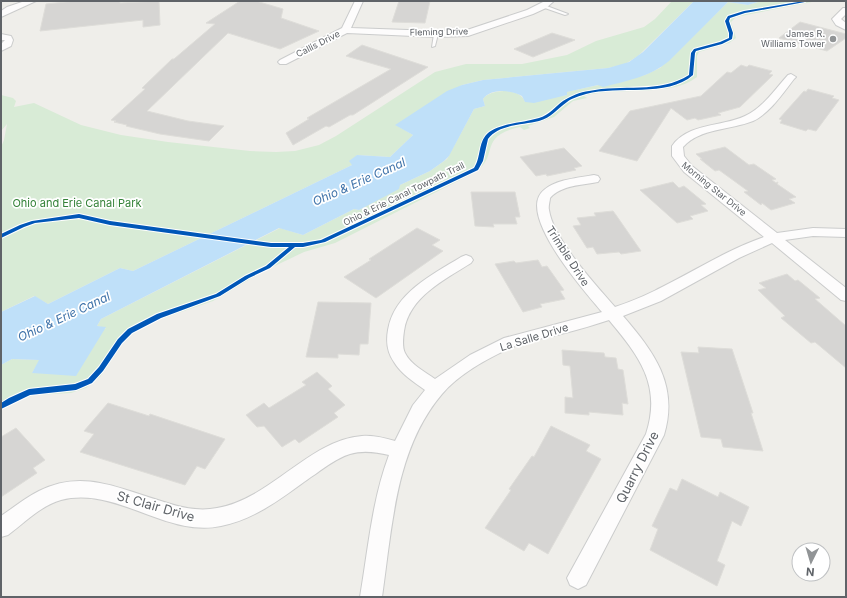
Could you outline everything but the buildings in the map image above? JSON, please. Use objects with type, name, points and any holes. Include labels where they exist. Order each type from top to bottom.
[{"type":"street","points":[[1,16],[10,9],[32,1]]},
{"type":"street","name":"Callis Drive","points":[[283,62],[346,30],[359,1]]},
{"type":"street","name":"Fleming Drive","points":[[346,30],[460,34],[476,31],[547,4]]},
{"type":"street","points":[[846,10],[836,20],[846,27]]},
{"type":"street","points":[[1,36],[8,38],[9,41],[1,48]]},
{"type":"street","name":"Morning Star Drive","points":[[775,238],[688,169],[677,157],[676,152],[680,141],[691,134],[733,124],[751,117],[765,105],[791,77]]},
{"type":"street","name":"Trimble Drive","points":[[594,179],[553,189],[544,197],[543,209],[549,228],[559,245],[592,292],[611,314]]},
{"type":"street","name":"La Salle Drive","points":[[372,597],[386,504],[400,450],[410,426],[427,400],[436,389],[452,375],[493,349],[514,340],[611,314],[661,295],[684,284],[748,248],[775,238],[785,235],[815,232],[846,233]]},
{"type":"street","points":[[775,238],[846,296]]},
{"type":"street","points":[[436,389],[410,369],[398,355],[395,341],[396,323],[402,310],[410,299],[422,289],[466,260]]},
{"type":"street","name":"Quarry Drive","points":[[578,578],[655,435],[659,423],[660,400],[655,375],[642,351],[611,314]]},
{"type":"street","name":"St Clair Drive","points":[[1,528],[47,497],[62,491],[87,488],[103,491],[190,518],[216,518],[245,510],[328,455],[343,448],[362,444],[372,444],[400,450]]},
{"type":"lane","points":[[547,4],[566,14]]},
{"type":"lane","points":[[433,46],[436,34]]},
{"type":"green space","name":"Ohio and Erie Canal Park","points":[[672,1],[694,1],[638,56],[625,64],[608,68],[483,80],[462,85],[396,125],[413,135],[390,157],[357,155],[352,165],[133,271],[120,268],[48,304],[34,296],[1,312],[1,147],[7,124],[1,131],[1,95],[13,98],[16,101],[14,107],[34,103],[81,125],[121,135],[250,151],[295,151],[319,145],[336,136],[435,72],[466,64],[522,64],[567,55],[596,41],[644,27],[655,19]]},
{"type":"green space","points":[[761,1],[817,1],[736,17],[731,22],[736,38],[729,43],[699,52],[697,56],[697,77],[686,83],[659,90],[597,93],[584,96],[587,98],[573,101],[554,117],[528,126],[530,128],[524,130],[520,127],[506,131],[493,141],[482,167],[474,173],[335,243],[304,252],[262,272],[213,301],[152,322],[126,338],[100,377],[86,388],[71,393],[35,395],[18,400],[1,410],[1,365],[12,359],[40,360],[32,373],[106,328],[97,326],[101,319],[280,228],[303,235],[354,209],[359,210],[400,185],[430,171],[447,159],[474,109],[485,106],[483,99],[487,95],[499,91],[512,92],[522,97],[525,102],[567,95],[566,92],[645,75],[660,68],[728,2],[748,5]]},
{"type":"water","name":"Ohio & Erie Canal","points":[[694,1],[761,1],[748,5],[728,2],[669,61],[654,71],[638,78],[603,87],[598,85],[567,92],[567,95],[534,103],[525,102],[522,96],[507,91],[487,95],[483,99],[485,106],[474,109],[449,156],[430,171],[400,185],[399,189],[359,210],[354,209],[303,235],[279,228],[101,319],[97,326],[106,327],[76,376],[32,373],[39,360],[12,359],[1,365],[1,312],[35,296],[48,304],[120,268],[133,271],[352,165],[349,161],[357,155],[390,157],[413,135],[395,125],[447,91],[462,85],[483,80],[608,68],[629,62],[643,52]]},
{"type":"cycle path","name":"Ohio & Erie Canal Towpath Trail","points":[[1,236],[34,222],[79,216],[110,223],[271,245],[303,245],[323,241],[476,169],[481,161],[484,143],[489,135],[495,131],[509,126],[544,118],[563,103],[585,93],[599,90],[657,87],[671,85],[682,81],[691,75],[693,53],[695,50],[721,43],[731,38],[727,21],[729,17],[744,12],[803,2],[799,1]]},
{"type":"cycle path","points":[[1,406],[29,392],[76,387],[90,381],[101,369],[120,341],[130,331],[159,316],[218,295],[247,277],[268,267],[293,246]]},
{"type":"place","name":"James R. Williams Tower","points":[[833,39]]}]
